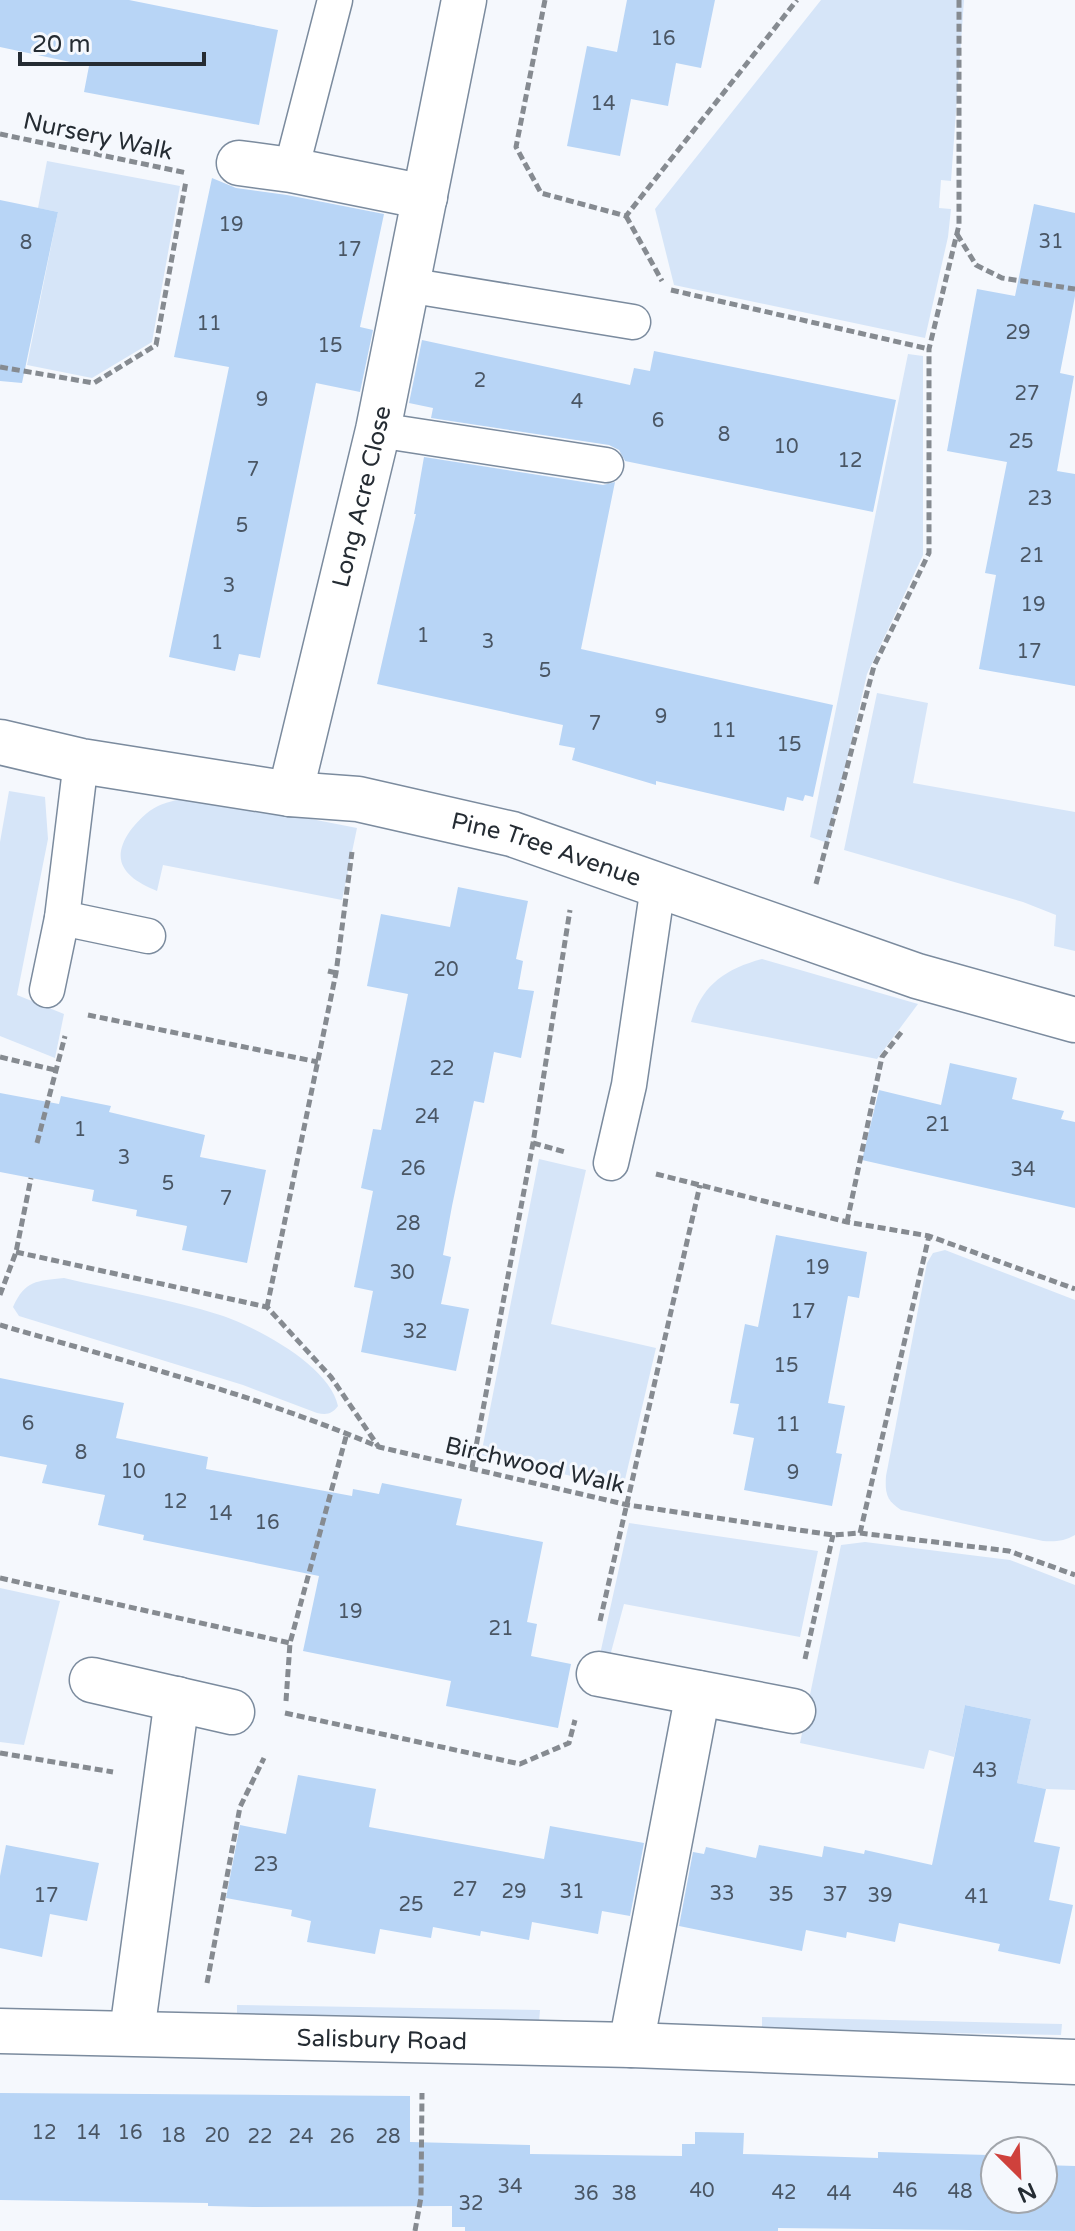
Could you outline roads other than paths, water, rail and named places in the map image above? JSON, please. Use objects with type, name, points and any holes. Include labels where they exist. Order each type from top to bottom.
[{"type":"street","name":"Long Acre Close","points":[[290,794],[378,430],[464,0]]},
{"type":"street","points":[[239,163],[291,170],[425,197]]},
{"type":"street","name":"Pine Tree Avenue","points":[[0,742],[81,761],[290,794],[358,799],[512,834],[917,976],[1075,1020]]},
{"type":"street","points":[[599,1674],[793,1711]]},
{"type":"street","points":[[92,1680],[232,1712]]},
{"type":"street","points":[[631,2045],[698,1693]]},
{"type":"street","points":[[132,2032],[177,1699]]},
{"type":"street","name":"Salisbury Road","points":[[0,2031],[631,2045],[1075,2062]]},
{"type":"lane","points":[[291,170],[335,0]]},
{"type":"lane","points":[[407,285],[633,322]]},
{"type":"lane","points":[[378,430],[606,465]]},
{"type":"lane","points":[[47,990],[62,918],[81,761]]},
{"type":"lane","points":[[611,1163],[629,1085],[658,886]]},
{"type":"lane","points":[[62,918],[148,936]]}]
